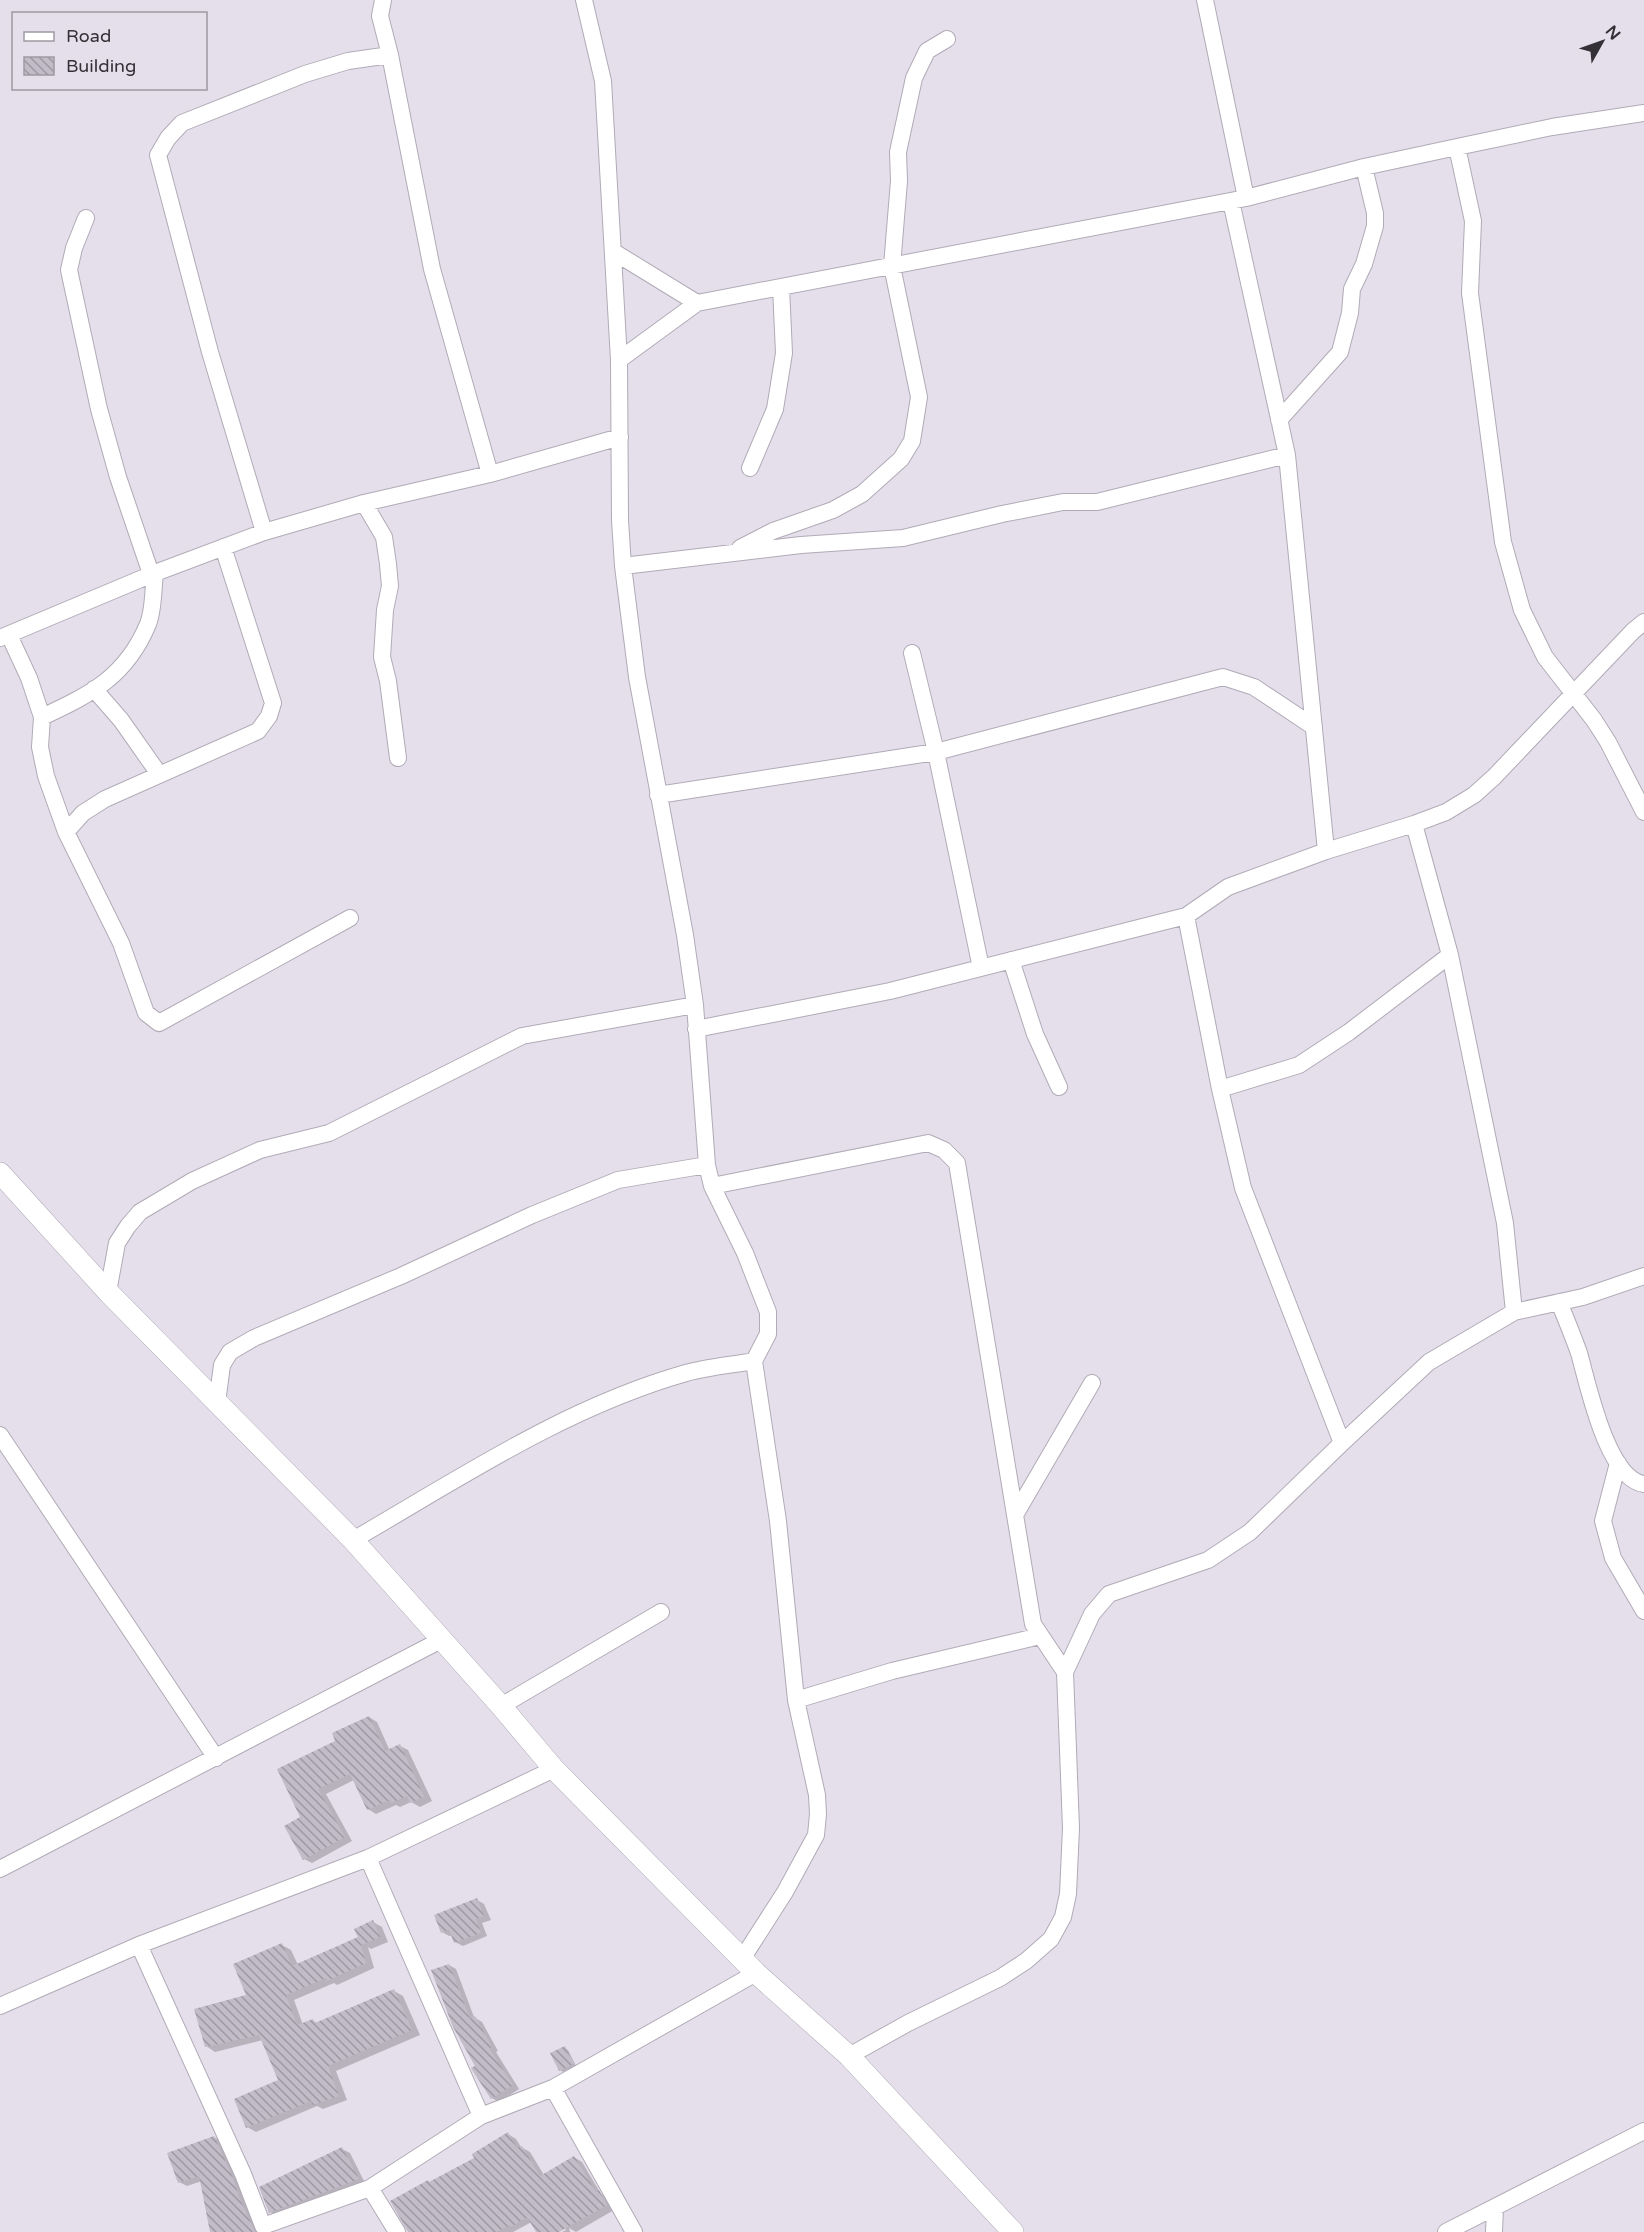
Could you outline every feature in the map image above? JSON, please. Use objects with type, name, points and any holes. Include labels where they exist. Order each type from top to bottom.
[{"type":"street","points":[[383,0],[380,16],[390,55],[432,269],[489,474]]},
{"type":"street","points":[[139,1945],[243,2174],[263,2226],[370,2188],[481,2116],[553,2088],[749,1966],[816,1835],[817,1795],[796,1700],[778,1521],[754,1361],[768,1334],[768,1312],[745,1253],[712,1186],[706,1165],[695,1005],[685,935],[637,677],[623,566],[620,520],[619,360],[603,81],[584,0]]},
{"type":"street","points":[[1205,0],[1239,200],[1287,455],[1326,851]]},
{"type":"street","points":[[728,554],[773,531],[834,510],[862,494],[901,459],[912,441],[919,397],[892,266],[899,182],[898,152],[914,78],[927,51],[947,39]]},
{"type":"street","points":[[264,532],[210,352],[158,155],[168,138],[182,123],[305,74],[348,61],[390,55]]},
{"type":"street","points":[[619,360],[697,303],[1239,200],[1364,168],[1552,127],[1644,114]]},
{"type":"street","points":[[1458,147],[1473,221],[1470,293],[1503,542],[1522,610],[1545,657],[1594,720],[1608,742],[1644,812]]},
{"type":"street","points":[[1279,420],[1340,352],[1350,313],[1352,289],[1364,264],[1375,226],[1375,213],[1364,168]]},
{"type":"street","points":[[42,717],[79,699],[111,679],[123,667],[149,622],[153,574],[118,477],[102,420],[69,270],[74,248],[86,218]]},
{"type":"street","points":[[614,252],[697,303]]},
{"type":"street","points":[[750,468],[775,409],[784,353],[781,287]]},
{"type":"street","points":[[350,918],[159,1023],[146,1013],[121,943],[66,832],[46,776],[40,747],[42,717],[29,678],[4,637],[153,574],[264,532],[364,503],[489,474],[620,437]]},
{"type":"street","points":[[623,566],[801,545],[903,538],[1063,502],[1097,502],[1287,455]]},
{"type":"street","points":[[364,503],[384,537],[388,564],[390,586],[385,610],[382,657],[388,681],[398,758]]},
{"type":"street","points":[[66,832],[83,813],[105,800],[258,731],[269,716],[273,703],[223,547]]},
{"type":"street","points":[[696,1029],[890,991],[1186,916],[1228,887],[1326,851],[1446,812],[1474,795],[1494,777],[1644,622]]},
{"type":"street","points":[[912,653],[936,753],[981,968]]},
{"type":"street","points":[[658,795],[936,753],[1223,677],[1254,687],[1314,727]]},
{"type":"street","points":[[94,689],[121,720],[159,774]]},
{"type":"street","points":[[1414,824],[1450,955],[1505,1222],[1514,1312]]},
{"type":"street","points":[[1186,916],[1220,1089],[1243,1188],[1342,1443]]},
{"type":"street","points":[[1220,1089],[1299,1065],[1340,1038],[1450,955]]},
{"type":"street","points":[[1011,960],[1035,1034],[1059,1086]]},
{"type":"street","points":[[108,1292],[117,1244],[129,1226],[140,1212],[192,1181],[260,1150],[329,1133],[522,1036],[695,1005]]},
{"type":"street","points":[[712,1186],[928,1143],[944,1150],[957,1163],[1034,1624],[1065,1672]]},
{"type":"street","points":[[217,1402],[222,1365],[230,1352],[254,1338],[401,1276],[532,1215],[618,1180],[706,1165]]},
{"type":"street","points":[[0,1173],[108,1292],[353,1540],[554,1769],[749,1966],[849,2056],[1013,2232]]},
{"type":"street","points":[[849,2056],[944,2004],[1000,1978],[1026,1961],[1051,1939],[1063,1917],[1068,1894],[1071,1828],[1065,1672],[1092,1614],[1109,1594],[1208,1560],[1250,1532],[1429,1362],[1514,1312],[1583,1297],[1644,1276]]},
{"type":"street","points":[[1559,1302],[1578,1351],[1592,1405],[1607,1446],[1618,1463],[1636,1483],[1644,1484]]},
{"type":"street","points":[[353,1540],[552,1425],[687,1373],[754,1361]]},
{"type":"street","points":[[1015,1515],[1092,1383]]},
{"type":"street","points":[[0,1435],[216,1758]]},
{"type":"street","points":[[1618,1463],[1603,1521],[1613,1558],[1644,1611]]},
{"type":"street","points":[[501,1706],[661,1612]]},
{"type":"street","points":[[796,1700],[892,1671],[1041,1636]]},
{"type":"street","points":[[0,1869],[441,1640]]},
{"type":"street","points":[[0,2006],[139,1945],[368,1858],[554,1769]]},
{"type":"street","points":[[368,1858],[481,2116]]},
{"type":"street","points":[[553,2088],[634,2232]]},
{"type":"street","points":[[1446,2232],[1644,2131]]},
{"type":"street","points":[[370,2188],[397,2232]]},
{"type":"street","points":[[1494,2232],[1495,2206]]},
{"type":"building","points":[[369,1716],[385,1751],[400,1744],[424,1797],[410,1803],[407,1796],[391,1803],[390,1800],[367,1810],[350,1774],[318,1789],[345,1837],[303,1860],[284,1826],[300,1817],[277,1769],[335,1741],[332,1733]]},
{"type":"building","points":[[477,1898],[484,1916],[476,1919],[481,1933],[454,1943],[449,1930],[441,1933],[434,1915]]},
{"type":"building","points":[[373,1920],[380,1937],[361,1945],[359,1939],[366,1963],[327,1981],[326,1978],[286,1995],[297,2025],[313,2019],[315,2023],[394,1989],[412,2030],[328,2066],[339,2096],[313,2105],[311,2101],[246,2128],[234,2099],[278,2080],[259,2035],[205,2047],[194,2009],[246,1995],[233,1964],[282,1943],[292,1966],[358,1937],[354,1929]]},
{"type":"building","points":[[449,1964],[470,2019],[475,2016],[492,2047],[489,2048],[513,2085],[491,2099],[471,2068],[475,2066],[453,2027],[431,1970]]},
{"type":"building","points":[[565,2046],[574,2064],[559,2071],[550,2053]]},
{"type":"building","points":[[508,2132],[517,2148],[522,2146],[540,2176],[574,2156],[596,2192],[599,2190],[607,2205],[559,2232],[536,2232],[527,2217],[511,2227],[510,2225],[496,2232],[408,2232],[390,2201],[474,2158],[472,2154]]},
{"type":"building","points":[[214,2136],[255,2232],[210,2232],[199,2176],[178,2183],[167,2153]]},
{"type":"building","points":[[342,2147],[359,2179],[269,2213],[259,2187]]}]
